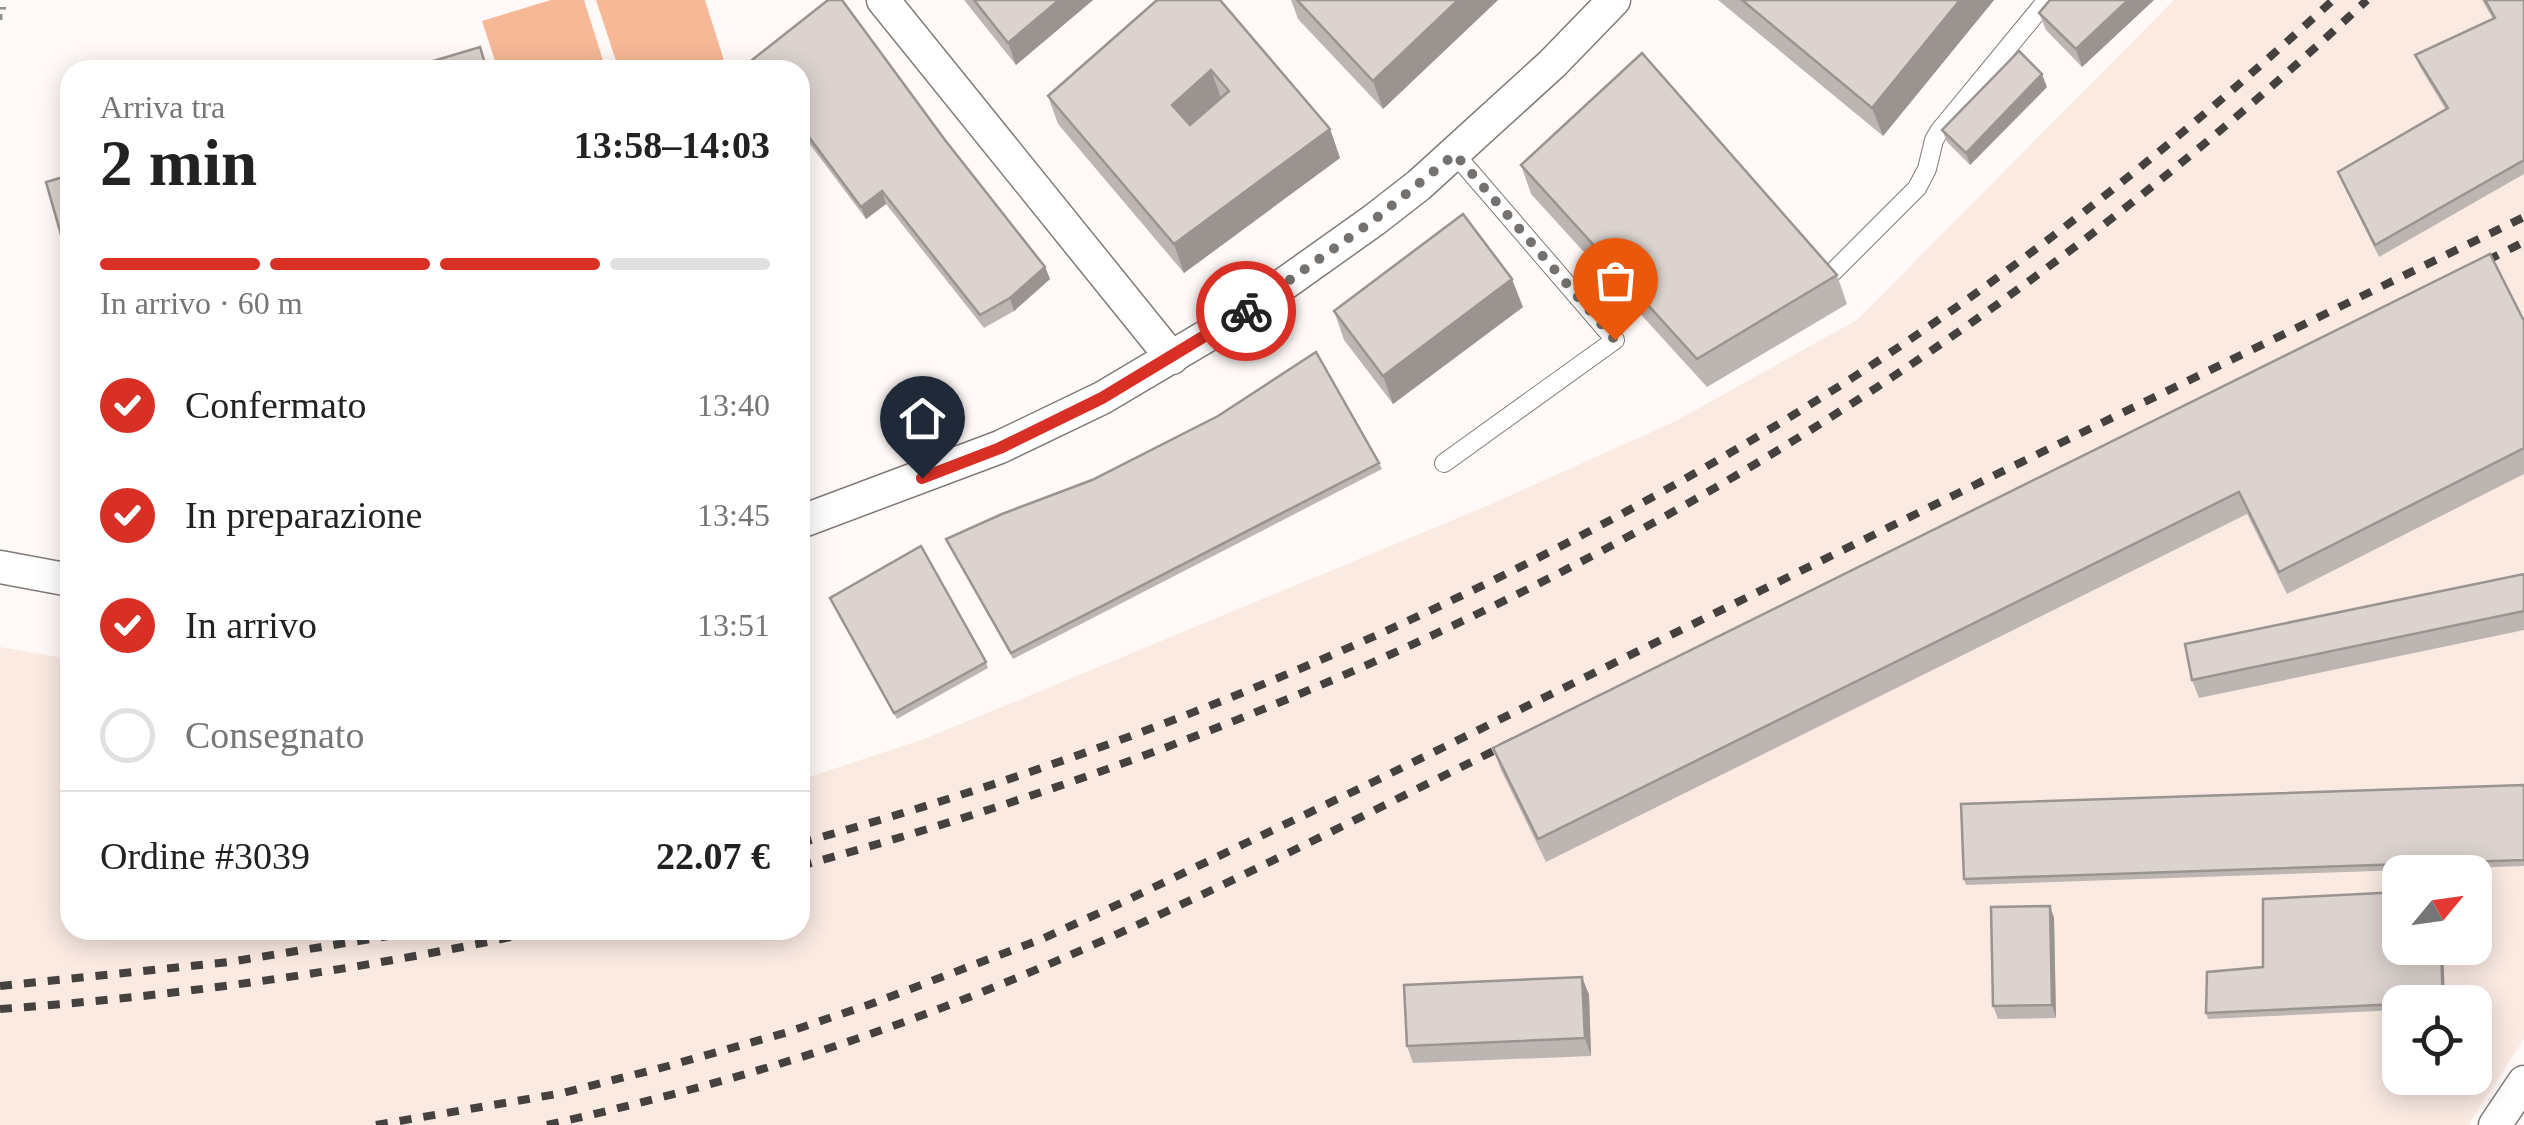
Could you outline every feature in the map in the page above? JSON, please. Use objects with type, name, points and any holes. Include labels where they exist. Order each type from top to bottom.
[{"type":"street","points":[[883,0],[1172,358]]},
{"type":"street","points":[[810,518],[1000,448],[1102,398],[1232,321],[1374,220],[1455,154],[1614,0]]},
{"type":"street","points":[[0,567],[60,578]]},
{"type":"street","points":[[2495,1125],[2524,1082]]},
{"type":"lane","points":[[1833,272],[1917,188],[1928,169],[1940,130],[2048,0]]},
{"type":"lane","points":[[1444,463],[1615,340],[1455,154]]},
{"type":"path","points":[[0,18],[3,7]]},
{"type":"shaded area","points":[[551,0],[584,0],[603,60],[495,60],[482,21]]},
{"type":"shaded area","points":[[596,0],[705,0],[724,60],[616,60]]},
{"type":"shaded area","points":[[2174,0],[2524,0],[2524,1039],[2492,1088],[2492,985],[2382,985],[2382,1095],[2488,1095],[2468,1125],[0,1125],[0,647],[60,657],[60,940],[810,940],[810,777],[927,738],[1487,506],[1676,421],[1857,320]]},
{"type":"building","points":[[828,0],[842,0],[1045,267],[1010,298],[980,315],[882,191],[861,207],[810,138],[810,60],[752,60]]},
{"type":"building","points":[[974,0],[1059,0],[1008,43]]},
{"type":"building","points":[[1157,0],[1220,0],[1330,129],[1174,244],[1048,96]],"holes":[[[1211,70],[1229,91],[1190,125],[1172,105]]]},
{"type":"building","points":[[1297,0],[1458,0],[1373,81]]},
{"type":"building","points":[[1742,0],[1960,0],[1872,108]]},
{"type":"building","points":[[2050,0],[2128,0],[2076,49],[2039,13]]},
{"type":"building","points":[[2485,0],[2524,0],[2524,160],[2375,245],[2338,172],[2448,108],[2415,55],[2495,18]]},
{"type":"building","points":[[480,47],[484,60],[436,60]]},
{"type":"building","points":[[2019,51],[2042,74],[1966,153],[1942,130]]},
{"type":"building","points":[[1642,53],[1837,275],[1697,359],[1521,165]]},
{"type":"building","points":[[60,178],[60,231],[46,182]]},
{"type":"building","points":[[1463,214],[1512,279],[1383,376],[1334,311]]},
{"type":"building","points":[[2490,254],[2524,321],[2524,448],[2279,572],[2239,492],[1538,839],[1493,748]]},
{"type":"building","points":[[1316,352],[1379,463],[1011,653],[946,539],[1092,480],[1218,416]]},
{"type":"building","points":[[921,546],[986,662],[894,713],[830,598]]},
{"type":"building","points":[[2524,574],[2524,611],[2192,680],[2185,644]]},
{"type":"building","points":[[2524,785],[2524,860],[2492,861],[2492,855],[2382,855],[2382,865],[1964,879],[1961,804]]},
{"type":"building","points":[[2382,893],[2382,965],[2442,965],[2442,985],[2382,985],[2382,1005],[2206,1013],[2207,972],[2263,967],[2263,899]]},
{"type":"building","points":[[2050,906],[2052,1005],[1993,1006],[1991,907]]},
{"type":"building","points":[[1582,977],[1585,1038],[1407,1046],[1404,985]]},
{"type":"railway","points":[[810,840],[1075,756],[1210,705],[1344,650],[1603,524],[1852,378],[1978,292],[2160,151],[2333,0]]},
{"type":"railway","points":[[810,863],[1047,790],[1290,698],[1526,590],[1640,530],[1834,415],[1994,307],[2148,190],[2367,0]]},
{"type":"railway","points":[[376,1125],[563,1093],[668,1066],[868,1005],[1042,939],[1373,782],[2524,217]]},
{"type":"railway","points":[[2466,271],[2524,242]]},
{"type":"railway","points":[[547,1125],[777,1064],[990,989],[1143,922],[1520,738]]},
{"type":"railway","points":[[0,986],[229,962],[364,940]]},
{"type":"railway","points":[[0,1009],[274,979],[494,940]]},
{"type":"way so far","points":[[1246,311],[1374,220],[1455,154],[1615,340]]},
{"type":"route","points":[[922,478],[1000,448],[1102,398],[1246,311]]}]
